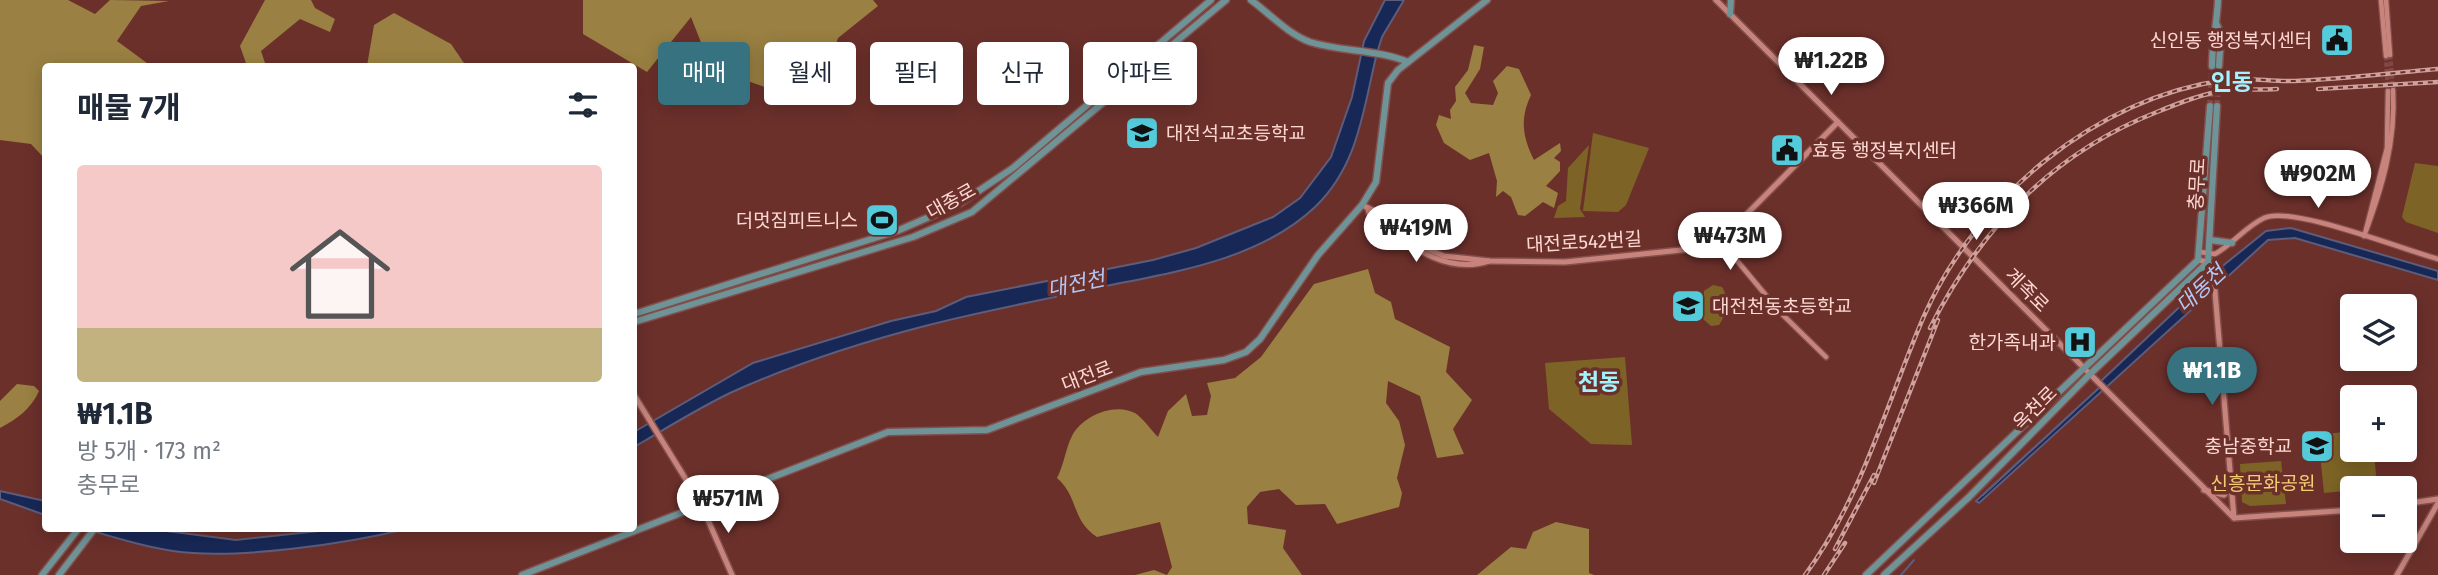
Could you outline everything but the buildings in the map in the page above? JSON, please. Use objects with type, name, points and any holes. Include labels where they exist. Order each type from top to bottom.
[{"type":"main road","name":"대종로","points":[[637,313],[897,232],[959,204],[1013,168],[1211,0]]},
{"type":"main road","name":"대종로","points":[[637,321],[913,237],[972,212],[1226,0]]},
{"type":"main road","points":[[1251,0],[1295,36],[1311,42],[1387,54],[1408,62]]},
{"type":"main road","name":"대전로","points":[[637,529],[888,432],[986,430],[1141,372],[1234,358],[1246,352],[1260,339],[1318,255],[1365,207],[1379,169],[1388,83],[1408,62],[1488,0]]},
{"type":"main road","name":"계족로","points":[[1716,0],[2104,391],[2234,518]]},
{"type":"main road","points":[[1730,14],[1731,0]]},
{"type":"main road","points":[[2215,66],[2212,36],[2217,25],[2218,0]]},
{"type":"main road","name":"충무로","points":[[2199,256],[2214,106],[2208,262]]},
{"type":"main road","points":[[1720,246],[1734,227],[1838,122]]},
{"type":"main road","name":"대전로542번길","points":[[1365,207],[1370,216],[1433,259],[1455,263],[1565,262],[1720,246]]},
{"type":"main road","points":[[2210,240],[2232,243]]},
{"type":"main road","points":[[2199,256],[2208,262],[2213,271],[2216,293],[2234,518],[2340,511]]},
{"type":"main road","name":"옥천로","points":[[1866,575],[2199,256]]},
{"type":"main road","name":"옥천로","points":[[1884,575],[1969,497],[2089,375],[2208,262]]},
{"type":"main road","points":[[637,401],[701,504],[732,575]]},
{"type":"main road","points":[[2203,489],[2224,495],[2231,483]]},
{"type":"main road","points":[[2417,503],[2438,501]]},
{"type":"main road","points":[[2396,575],[2438,501]]},
{"type":"main road","points":[[42,575],[76,532]]},
{"type":"main road","points":[[59,575],[92,532]]},
{"type":"main road","name":"대전로","points":[[522,575],[630,532]]},
{"type":"street","points":[[2384,0],[2388,55]]},
{"type":"street","points":[[2365,234],[2387,148],[2391,90]]},
{"type":"street","points":[[2199,256],[2220,252],[2266,217],[2280,215],[2365,234],[2438,259]]},
{"type":"street","points":[[1720,246],[1734,257],[1826,357]]},
{"type":"green space","points":[[1593,133],[1649,148],[1626,205],[1618,212],[1583,211]]},
{"type":"green space","points":[[1589,145],[1580,209],[1585,217],[1554,218],[1558,206],[1566,201],[1568,168]]},
{"type":"green space","points":[[2415,163],[2438,166],[2438,233],[2406,222],[2402,217]]},
{"type":"green space","points":[[1713,285],[1722,287],[1726,306],[1719,325],[1711,326],[1702,318],[1704,291]]},
{"type":"green space","points":[[1625,357],[1632,445],[1591,444],[1549,409],[1545,363]]},
{"type":"green space","points":[[2340,432],[2340,462],[2375,462],[2376,476],[2340,476],[2340,491],[2324,493],[2318,435]]},
{"type":"green space","name":"신흥문화공원","points":[[2281,461],[2286,504],[2250,506],[2242,502],[2240,464]]},
{"type":"shaded area","points":[[0,0],[68,0],[95,14],[110,0],[169,1],[141,6],[117,41],[147,63],[42,63],[42,156],[31,144],[0,140]]},
{"type":"shaded area","points":[[265,0],[311,0],[315,8],[335,19],[330,32],[300,19],[261,51],[265,63],[246,63],[240,46]]},
{"type":"shaded area","points":[[583,0],[873,0],[878,6],[838,38],[837,42],[764,42],[764,87],[750,82],[750,42],[701,42],[691,17],[671,42],[658,42],[658,58],[647,72],[637,66],[637,63],[632,63],[583,34]]},
{"type":"shaded area","points":[[394,13],[451,44],[464,63],[368,63],[374,25]]},
{"type":"shaded area","points":[[1474,45],[1484,47],[1480,69],[1465,93],[1471,103],[1493,105],[1498,93],[1493,81],[1507,66],[1519,69],[1531,95],[1525,111],[1524,127],[1534,160],[1560,143],[1561,151],[1554,158],[1560,162],[1560,171],[1546,186],[1558,193],[1554,208],[1543,202],[1525,216],[1518,215],[1511,197],[1503,191],[1496,197],[1497,181],[1489,153],[1470,160],[1444,143],[1436,125],[1439,115],[1451,119],[1450,110],[1456,101],[1455,87],[1468,70]]},
{"type":"shaded area","points":[[1368,269],[1375,293],[1391,302],[1395,319],[1450,347],[1446,372],[1472,400],[1453,429],[1464,454],[1437,458],[1420,396],[1388,381],[1386,403],[1399,421],[1405,445],[1397,478],[1402,493],[1399,507],[1337,524],[1325,504],[1296,505],[1279,489],[1260,492],[1247,507],[1248,524],[1286,530],[1283,548],[1302,575],[1167,575],[1172,567],[1160,522],[1097,537],[1083,523],[1069,493],[1057,478],[1070,440],[1077,429],[1083,422],[1099,413],[1118,409],[1138,415],[1158,437],[1168,411],[1186,394],[1192,416],[1207,415],[1211,396],[1207,383],[1235,378],[1261,357],[1314,284]]},
{"type":"shaded area","points":[[17,384],[34,386],[39,391],[23,413],[0,428],[0,401]]},
{"type":"shaded area","points":[[1556,522],[1589,529],[1589,573],[1594,575],[1477,575],[1511,547],[1526,549],[1533,532]]},
{"type":"shaded area","points":[[1154,570],[1167,575],[1135,575]]},
{"type":"water","name":"대전천","points":[[1385,0],[1404,0],[1382,37],[1357,135],[1341,173],[1330,191],[1315,207],[1270,239],[1192,268],[971,315],[851,347],[730,393],[637,445],[637,430],[753,363],[891,321],[936,311],[966,297],[1153,260],[1196,248],[1273,217],[1300,198],[1331,157],[1352,97],[1364,41]]},
{"type":"water","points":[[2291,228],[2438,271],[2438,280],[2295,238],[2268,240],[1979,503],[1976,501],[2100,387],[2100,382],[2225,264],[2266,231]]},
{"type":"water","points":[[0,491],[42,500],[42,514],[0,499]]},
{"type":"water","points":[[96,532],[174,532],[236,540],[310,532],[392,532],[322,545],[258,552],[173,551]]},
{"type":"waterway","name":"대동천","points":[[1983,495],[2074,411]]},
{"type":"waterway","name":"대동천","points":[[1901,575],[1914,560]]},
{"type":"tunnel","points":[[2390,55],[2393,90]]},
{"type":"tunnel","points":[[2386,56],[2388,91]]},
{"type":"tunnel","points":[[2210,106],[2212,66]]},
{"type":"tunnel","points":[[2217,106],[2219,66]]},
{"type":"railway","points":[[1805,575],[1843,514],[1872,449],[1924,316],[1947,273],[1975,232],[2008,194],[2046,160],[2087,131],[2131,107],[2178,90],[2235,79],[2295,81],[2438,69]]},
{"type":"railway","points":[[2318,89],[2438,82]]},
{"type":"railway","points":[[1930,328],[1972,258],[1996,227],[2052,172],[2084,149],[2119,129],[2201,96],[2228,90],[2277,89]]},
{"type":"railway","points":[[1874,483],[1938,320]]},
{"type":"railway","points":[[1835,549],[1874,475]]},
{"type":"railway","points":[[1824,575],[1845,543]]},
{"type":"place","name":"신인동 행정복지센터","points":[[2337,40]]},
{"type":"place","name":"대전석교초등학교","points":[[1142,133]]},
{"type":"place","name":"효동 행정복지센터","points":[[1787,150]]},
{"type":"place","name":"더멋짐피트니스","points":[[882,220]]},
{"type":"place","name":"대전천동초등학교","points":[[1688,306]]},
{"type":"place","name":"한가족내과","points":[[2080,342]]},
{"type":"place","name":"충남중학교","points":[[2317,446]]},
{"type":"district","name":"인동","points":[[2232,82]]},
{"type":"district","name":"천동","points":[[1599,382]]}]
